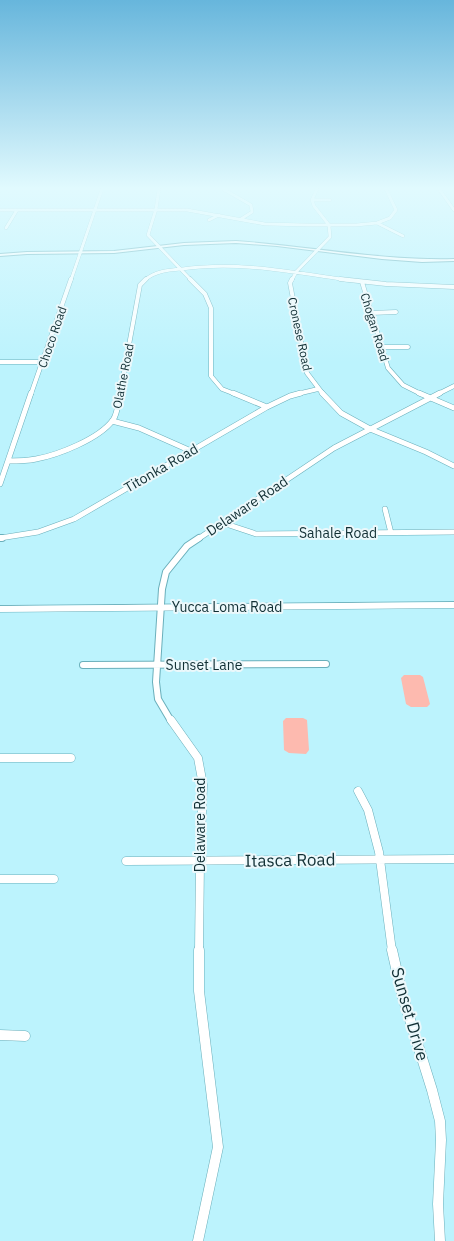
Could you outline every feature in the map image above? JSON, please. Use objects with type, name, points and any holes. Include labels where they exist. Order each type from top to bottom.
[{"type":"main road","name":"Yucca Loma Road","points":[[0,609],[454,605]]},
{"type":"street","name":"Choco Road","points":[[0,484],[83,247]]},
{"type":"street","points":[[0,255],[27,253],[114,252],[158,247],[205,294],[211,308],[211,376],[222,389],[267,407]]},
{"type":"street","points":[[297,247],[395,259],[422,261],[454,260]]},
{"type":"street","points":[[296,272],[321,247]]},
{"type":"street","name":"Olathe Road","points":[[8,461],[28,461],[56,454],[92,436],[112,421],[117,410],[140,285],[146,279],[154,275],[181,269],[217,265],[249,266],[362,282],[454,287]]},
{"type":"street","name":"Cronese Road","points":[[296,272],[290,283],[307,373],[318,389],[341,413],[370,429],[426,452],[454,466]]},
{"type":"street","name":"Chogan Road","points":[[362,282],[388,368],[403,385],[430,399],[454,408]]},
{"type":"street","points":[[371,313],[396,312]]},
{"type":"street","points":[[382,347],[408,347]]},
{"type":"street","points":[[0,362],[43,362]]},
{"type":"street","name":"Delaware Road","points":[[198,1241],[218,1147],[199,991],[200,861],[203,785],[198,758],[178,732],[158,699],[156,682],[157,665],[162,589],[166,572],[187,546],[334,448],[454,386]]},
{"type":"street","name":"Titonka Road","points":[[0,538],[22,536],[46,530],[74,519],[267,407],[290,396],[318,389]]},
{"type":"street","points":[[112,421],[139,428],[191,451]]},
{"type":"street","points":[[386,509],[391,533]]},
{"type":"street","name":"Sahale Road","points":[[223,523],[256,534],[454,532]]},
{"type":"street","name":"Sunset Lane","points":[[83,665],[326,664]]},
{"type":"street","points":[[0,758],[71,758]]},
{"type":"street","name":"Sunset Drive","points":[[358,791],[367,806],[373,826],[380,860],[394,960],[438,1110],[441,1134],[438,1218],[440,1241]]},
{"type":"street","name":"Itasca Road","points":[[126,860],[200,861],[454,859]]},
{"type":"street","points":[[0,879],[54,879]]},
{"type":"street","points":[[0,1035],[25,1036]]},
{"type":"shaded area","points":[[404,675],[420,675],[423,677],[430,704],[427,707],[411,707],[406,704],[401,678]]},
{"type":"shaded area","points":[[286,718],[303,718],[307,720],[309,750],[306,754],[289,753],[284,750],[283,721]]}]
